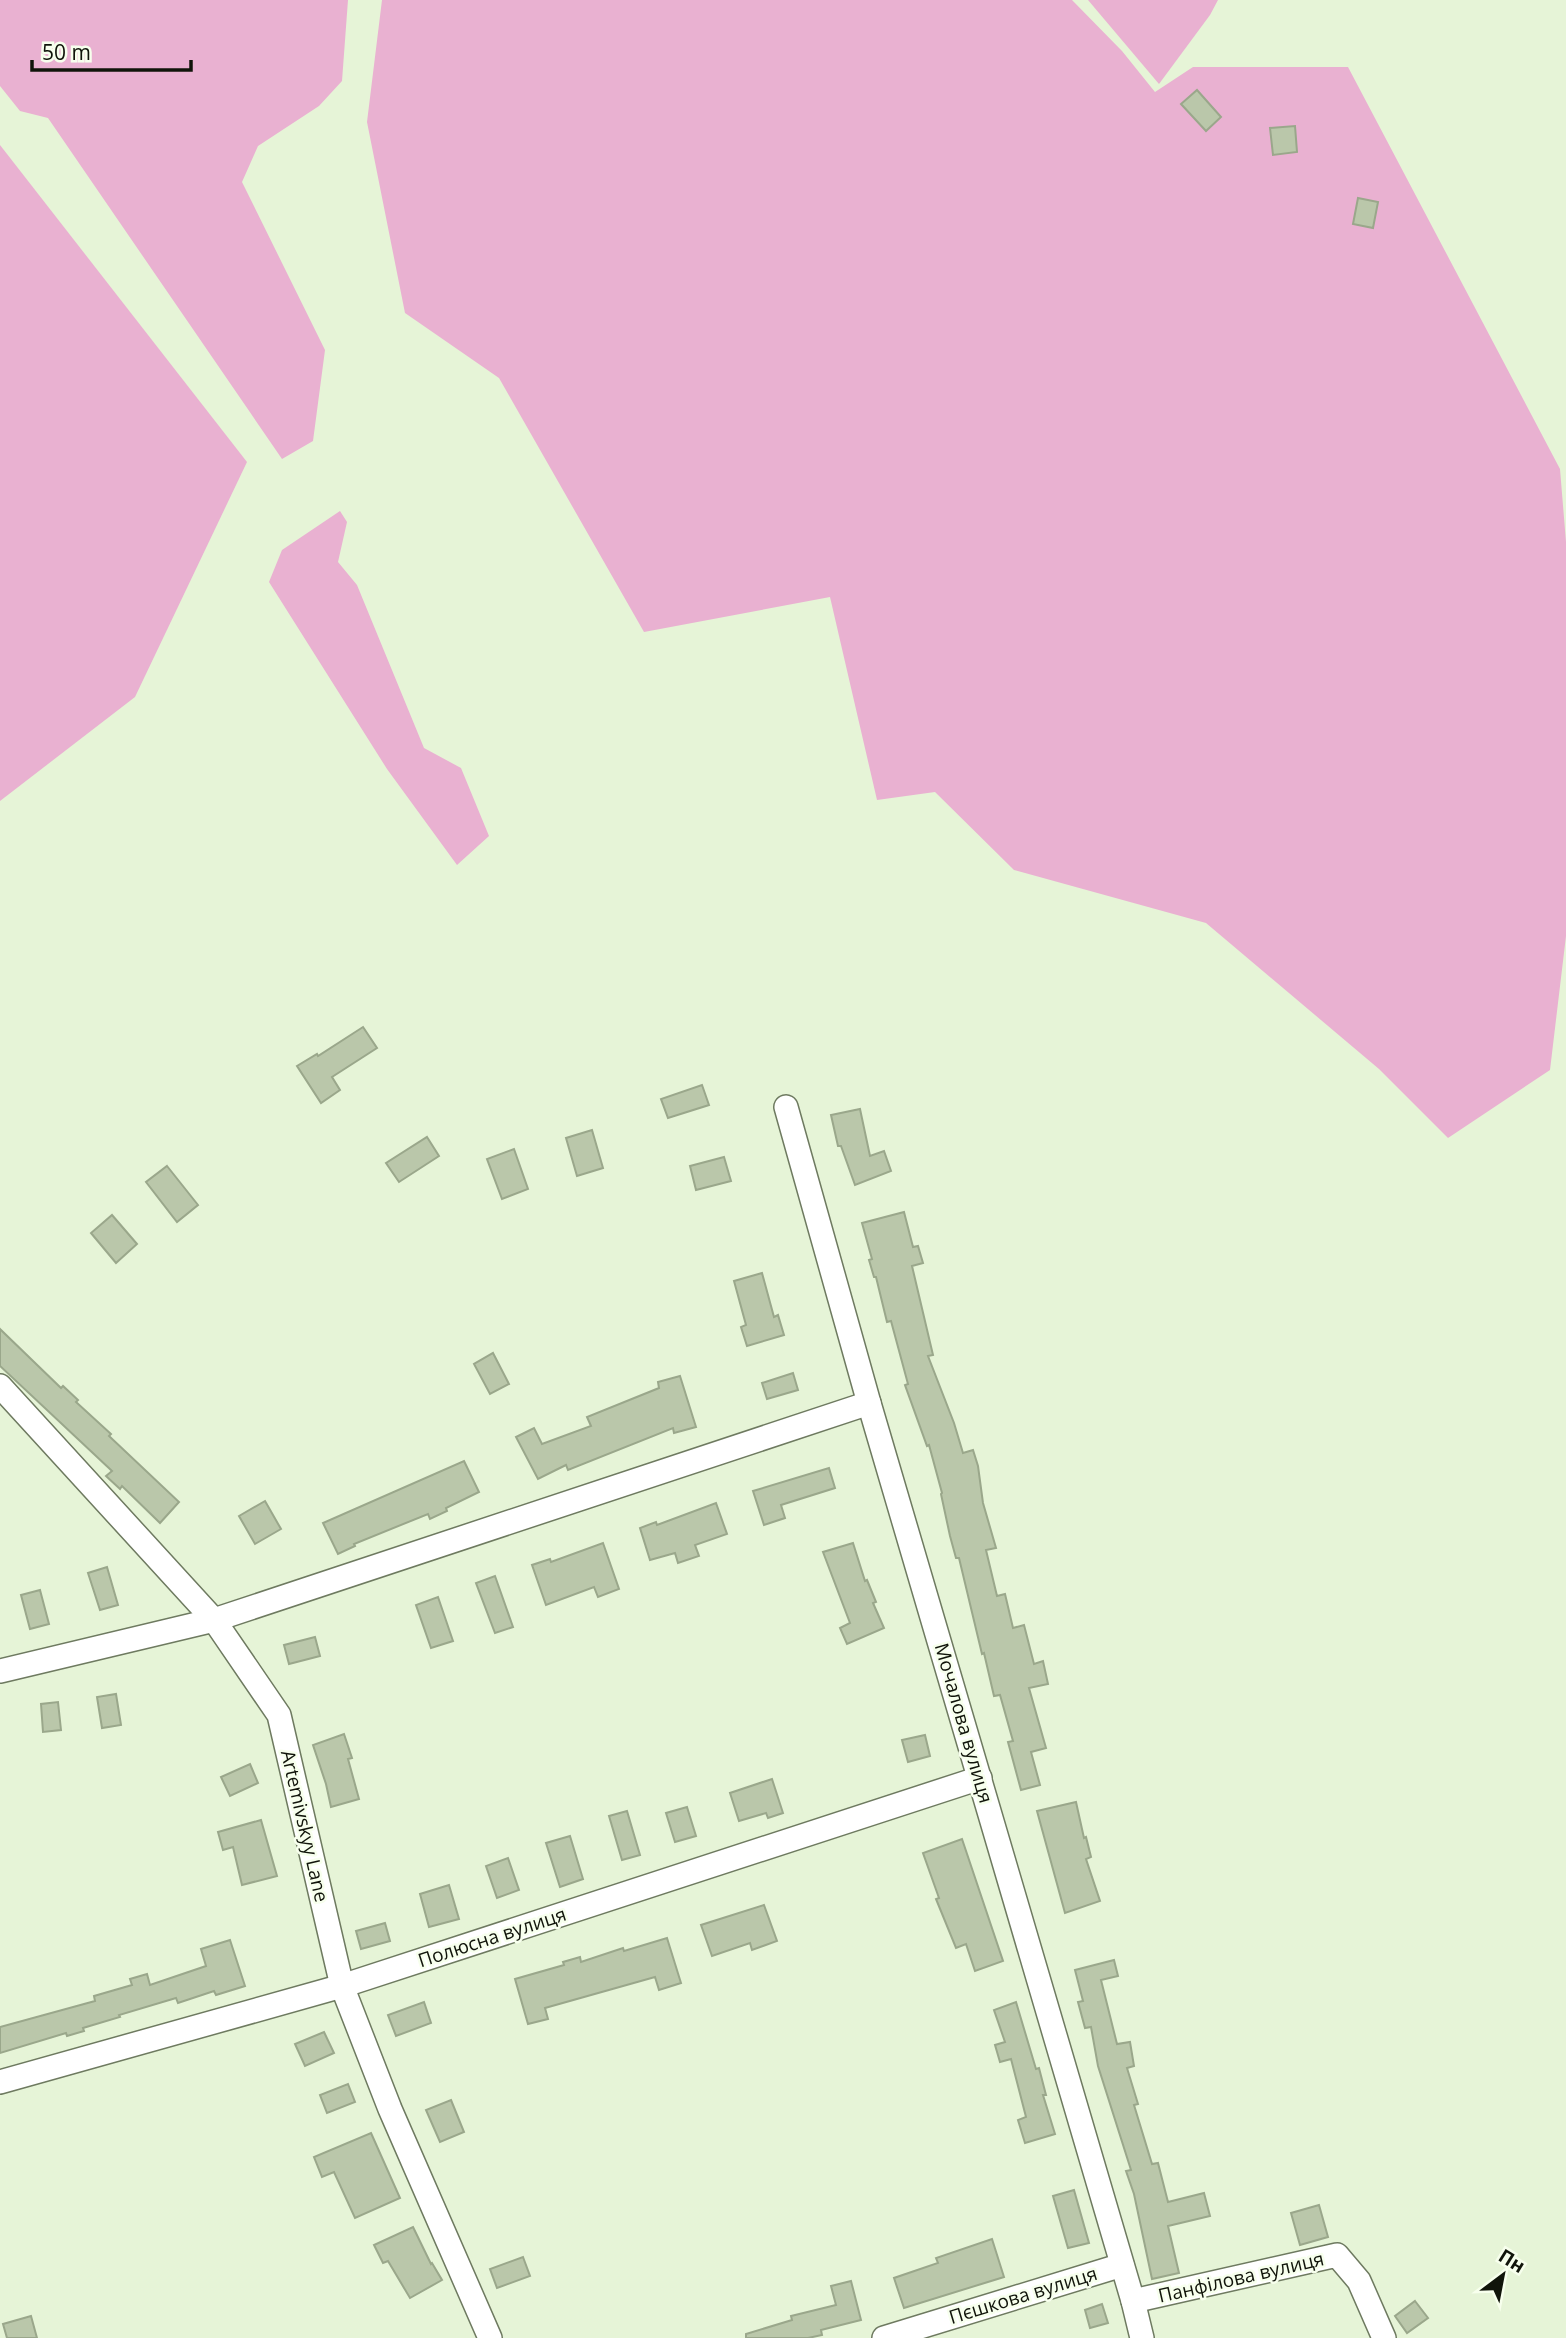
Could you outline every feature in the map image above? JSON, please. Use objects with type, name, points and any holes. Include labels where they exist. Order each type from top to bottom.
[{"type":"street","name":"Мочалова вулиця","points":[[786,1107],[869,1403],[1142,2338]]},
{"type":"street","name":"Artemivskyy Lane","points":[[0,1386],[214,1620],[279,1715],[342,1986],[390,2109],[490,2338]]},
{"type":"street","points":[[0,1671],[214,1620],[869,1403]]},
{"type":"street","name":"Полюсна вулиця","points":[[0,2082],[342,1986],[980,1778]]},
{"type":"street","name":"Панфілова вулиця","points":[[1133,2301],[1337,2255],[1359,2281],[1384,2338]]},
{"type":"street","name":"Пєшкова вулиця","points":[[884,2338],[1122,2265]]},
{"type":"shaded area","points":[[0,0],[348,0],[342,81],[319,106],[258,146],[242,182],[325,350],[313,441],[282,459],[48,118],[20,111],[0,86]]},
{"type":"shaded area","points":[[382,0],[1072,0],[1122,51],[1155,92],[1193,67],[1348,67],[1560,469],[1566,542],[1566,936],[1550,1070],[1448,1138],[1379,1069],[1206,923],[1014,870],[935,792],[877,800],[830,597],[644,632],[499,378],[405,313],[367,122]]},
{"type":"shaded area","points":[[1088,0],[1218,0],[1159,84]]},
{"type":"shaded area","points":[[0,145],[247,462],[135,697],[0,801]]},
{"type":"shaded area","points":[[340,511],[347,522],[338,562],[357,585],[424,748],[461,768],[489,836],[457,865],[387,769],[269,582],[282,550]]},
{"type":"building","points":[[1197,90],[1221,117],[1206,131],[1181,104]]},
{"type":"building","points":[[1295,126],[1297,152],[1273,155],[1270,128]]},
{"type":"building","points":[[1358,198],[1378,202],[1373,228],[1353,224]]},
{"type":"building","points":[[363,1027],[377,1048],[332,1077],[340,1090],[321,1103],[297,1066]]},
{"type":"building","points":[[702,1085],[709,1105],[668,1118],[661,1099]]},
{"type":"building","points":[[860,1109],[870,1156],[884,1151],[891,1171],[855,1185],[841,1146],[838,1146],[831,1115]]},
{"type":"building","points":[[592,1130],[603,1168],[577,1176],[566,1138]]},
{"type":"building","points":[[427,1137],[439,1156],[399,1182],[386,1163]]},
{"type":"building","points":[[514,1149],[528,1189],[502,1199],[487,1159]]},
{"type":"building","points":[[724,1157],[731,1181],[696,1190],[690,1166]]},
{"type":"building","points":[[167,1166],[198,1205],[177,1222],[146,1182]]},
{"type":"building","points":[[904,1212],[913,1247],[918,1246],[923,1263],[912,1266],[933,1355],[928,1356],[963,1453],[973,1450],[978,1466],[983,1503],[996,1548],[986,1550],[997,1596],[1005,1594],[1013,1628],[1024,1625],[1034,1664],[1043,1661],[1048,1684],[1029,1688],[1046,1748],[1031,1752],[1040,1785],[1021,1790],[1008,1742],[1013,1741],[1000,1695],[994,1696],[984,1653],[982,1654],[929,1445],[927,1446],[905,1385],[908,1384],[891,1321],[887,1322],[869,1260],[872,1259],[862,1223]]},
{"type":"building","points":[[112,1215],[137,1244],[116,1263],[91,1233]]},
{"type":"building","points":[[762,1273],[774,1317],[778,1315],[784,1335],[747,1346],[741,1327],[746,1325],[734,1281]]},
{"type":"building","points":[[0,1329],[61,1388],[63,1386],[78,1400],[76,1402],[111,1434],[109,1436],[179,1502],[160,1523],[122,1486],[120,1489],[106,1476],[112,1471],[0,1366]]},
{"type":"building","points":[[493,1353],[509,1384],[490,1394],[474,1364]]},
{"type":"building","points":[[793,1373],[798,1390],[767,1399],[762,1383]]},
{"type":"building","points":[[680,1376],[696,1427],[674,1433],[673,1428],[568,1470],[566,1465],[538,1479],[516,1437],[534,1428],[542,1444],[591,1426],[587,1417],[659,1388],[658,1382]]},
{"type":"building","points":[[464,1461],[479,1492],[430,1519],[428,1514],[354,1544],[355,1546],[338,1554],[323,1523]]},
{"type":"building","points":[[829,1468],[835,1488],[781,1505],[785,1518],[764,1525],[753,1491]]},
{"type":"building","points":[[265,1501],[281,1529],[255,1544],[239,1516]]},
{"type":"building","points":[[716,1503],[727,1534],[695,1545],[699,1556],[678,1563],[675,1553],[650,1560],[640,1528],[656,1522],[657,1525]]},
{"type":"building","points":[[603,1543],[619,1589],[598,1597],[594,1587],[546,1605],[532,1565],[550,1559],[551,1562]]},
{"type":"building","points":[[853,1543],[884,1628],[847,1644],[840,1628],[850,1623],[823,1552]]},
{"type":"building","points":[[107,1567],[118,1605],[100,1610],[88,1573]]},
{"type":"building","points":[[495,1576],[513,1627],[495,1633],[476,1583]]},
{"type":"building","points":[[40,1590],[49,1624],[30,1629],[21,1595]]},
{"type":"building","points":[[438,1597],[453,1641],[431,1648],[416,1605]]},
{"type":"building","points":[[315,1637],[320,1656],[289,1664],[284,1645]]},
{"type":"building","points":[[116,1694],[121,1725],[102,1728],[97,1697]]},
{"type":"building","points":[[58,1702],[61,1730],[43,1732],[41,1704]]},
{"type":"building","points":[[344,1734],[352,1758],[348,1759],[359,1799],[331,1807],[313,1745]]},
{"type":"building","points":[[925,1735],[930,1756],[908,1762],[902,1740]]},
{"type":"building","points":[[250,1764],[258,1783],[230,1796],[221,1777]]},
{"type":"building","points":[[772,1779],[783,1813],[768,1818],[766,1813],[739,1821],[730,1793]]},
{"type":"building","points":[[1076,1802],[1091,1857],[1086,1859],[1100,1901],[1065,1913],[1037,1811]]},
{"type":"building","points":[[687,1807],[696,1836],[675,1842],[666,1813]]},
{"type":"building","points":[[627,1811],[640,1855],[622,1860],[609,1816]]},
{"type":"building","points":[[261,1820],[277,1876],[242,1885],[233,1847],[223,1850],[218,1832]]},
{"type":"building","points":[[570,1836],[583,1879],[560,1887],[546,1843]]},
{"type":"building","points":[[962,1839],[1003,1961],[975,1971],[966,1944],[956,1948],[936,1899],[939,1898],[923,1853]]},
{"type":"building","points":[[508,1858],[519,1890],[497,1898],[486,1866]]},
{"type":"building","points":[[449,1885],[459,1919],[429,1927],[420,1894]]},
{"type":"building","points":[[764,1905],[777,1941],[752,1950],[750,1943],[712,1956],[701,1925]]},
{"type":"building","points":[[385,1923],[390,1941],[361,1949],[356,1931]]},
{"type":"building","points":[[667,1938],[681,1983],[659,1990],[655,1977],[545,2008],[548,2019],[528,2024],[515,1979],[564,1965],[563,1962],[580,1957],[581,1962],[623,1948],[624,1951]]},
{"type":"building","points":[[230,1940],[245,1986],[216,1995],[214,1991],[178,2003],[176,1998],[119,2015],[120,2017],[83,2028],[84,2031],[67,2036],[66,2033],[0,2053],[0,2027],[95,2001],[94,1996],[132,1985],[130,1979],[147,1974],[150,1985],[206,1966],[201,1949]]},
{"type":"building","points":[[1114,1960],[1118,1976],[1101,1980],[1117,2044],[1130,2042],[1134,2066],[1127,2068],[1138,2104],[1134,2105],[1152,2164],[1158,2163],[1168,2202],[1204,2193],[1210,2216],[1168,2226],[1179,2273],[1152,2279],[1134,2194],[1126,2171],[1131,2170],[1098,2066],[1091,2027],[1085,2028],[1078,2002],[1083,2001],[1075,1970]]},
{"type":"building","points":[[424,2002],[431,2023],[396,2036],[388,2015]]},
{"type":"building","points":[[1016,2002],[1036,2069],[1039,2068],[1046,2095],[1043,2095],[1055,2134],[1025,2143],[1018,2120],[1026,2117],[1011,2059],[1000,2062],[995,2045],[1005,2042],[994,2010]]},
{"type":"building","points":[[324,2032],[334,2053],[305,2066],[295,2044]]},
{"type":"building","points":[[348,2084],[355,2102],[327,2113],[320,2095]]},
{"type":"building","points":[[451,2100],[464,2132],[440,2142],[426,2110]]},
{"type":"building","points":[[371,2133],[400,2198],[355,2218],[334,2172],[322,2177],[314,2157]]},
{"type":"building","points":[[1074,2190],[1089,2243],[1068,2248],[1053,2196]]},
{"type":"building","points":[[1319,2205],[1328,2237],[1300,2245],[1291,2213]]},
{"type":"building","points":[[413,2227],[442,2280],[410,2298],[388,2261],[383,2263],[374,2245]]},
{"type":"building","points":[[992,2239],[1004,2277],[904,2308],[894,2278],[938,2263],[936,2258]]},
{"type":"building","points":[[523,2257],[530,2276],[497,2288],[490,2269]]},
{"type":"building","points":[[851,2281],[861,2320],[821,2330],[822,2335],[808,2338],[746,2338],[746,2334],[792,2320],[791,2316],[836,2305],[831,2286]]},
{"type":"building","points":[[1415,2301],[1428,2318],[1407,2333],[1395,2316]]},
{"type":"building","points":[[1102,2304],[1108,2323],[1090,2328],[1085,2310]]},
{"type":"building","points":[[31,2316],[37,2338],[7,2338],[3,2324]]}]
